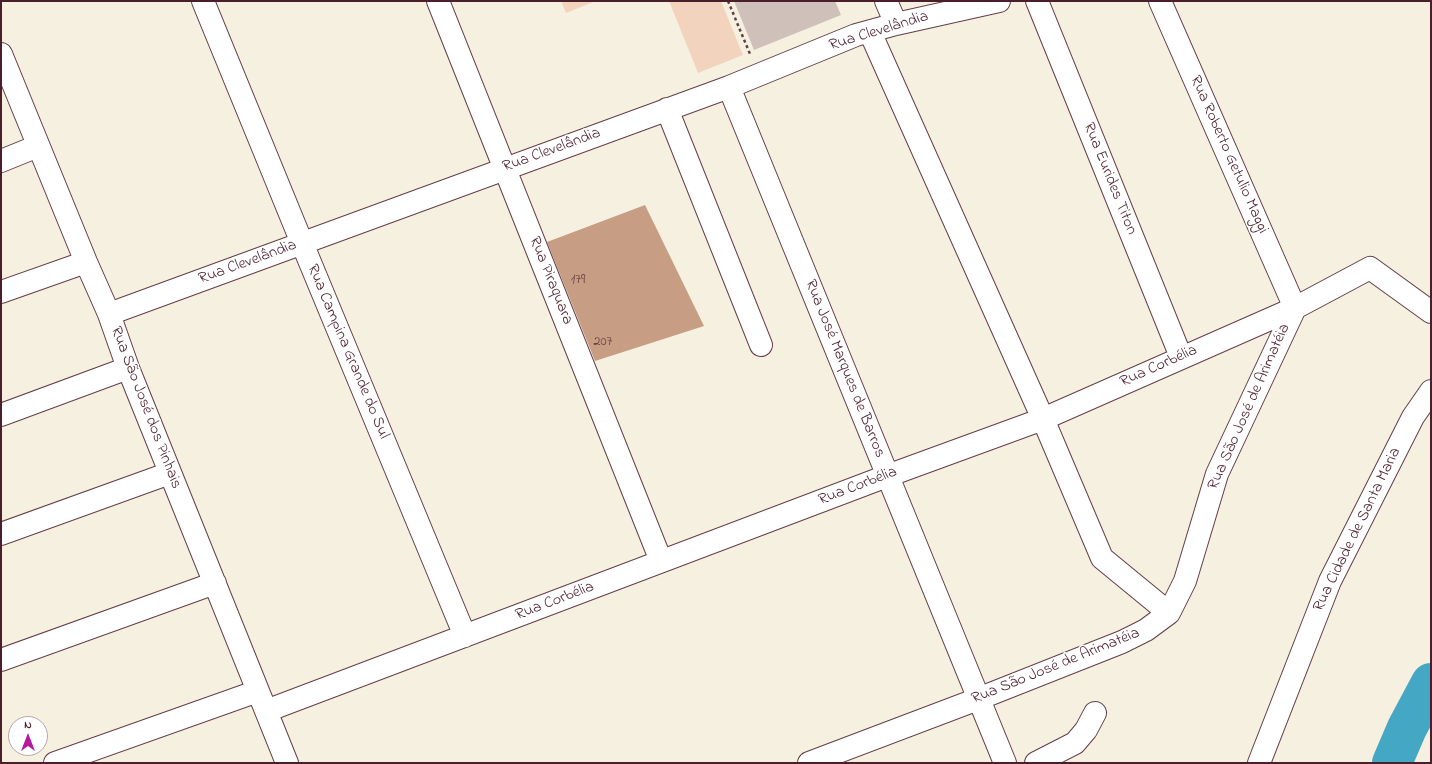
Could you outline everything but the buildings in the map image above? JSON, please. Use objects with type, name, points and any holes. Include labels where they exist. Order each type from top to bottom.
[{"type":"street","name":"Rua Campina Grande do Sul","points":[[203,1],[465,636]]},
{"type":"street","name":"Rua Piraquara","points":[[438,1],[661,561]]},
{"type":"street","points":[[886,1],[896,24]]},
{"type":"street","name":"Rua Clevelândia","points":[[109,314],[729,87],[856,35],[896,24],[999,1]]},
{"type":"street","name":"Rua Eurides Titon","points":[[1037,1],[1181,357]]},
{"type":"street","name":"Rua Roberto Getulio Maggi","points":[[1160,1],[1295,308]]},
{"type":"street","points":[[870,32],[1043,419],[1102,558],[1169,613]]},
{"type":"street","name":"Rua São José dos Pinhais","points":[[2,62],[109,314],[128,368],[287,763]]},
{"type":"street","name":"Rua José Marques de Barros","points":[[729,87],[1005,763]]},
{"type":"street","points":[[667,109],[761,345]]},
{"type":"street","points":[[1,161],[38,146]]},
{"type":"street","points":[[1,292],[86,262]]},
{"type":"street","name":"Rua Corbélia","points":[[266,711],[661,561],[1043,419],[1295,308],[1370,268],[1431,312]]},
{"type":"street","name":"Rua São José de Arimatéia","points":[[809,763],[978,699],[1122,642],[1146,630],[1169,613],[1185,581],[1217,474],[1295,308]]},
{"type":"street","points":[[1,415],[128,368]]},
{"type":"street","name":"Rua Cidade de Santa Maria","points":[[1259,763],[1330,580],[1414,417],[1431,391]]},
{"type":"street","points":[[1,534],[170,473]]},
{"type":"street","points":[[1,660],[215,584]]},
{"type":"street","points":[[55,763],[258,691]]},
{"type":"street","points":[[1036,763],[1075,743],[1086,730],[1095,713]]},
{"type":"path","points":[[728,1],[758,75]]},
{"type":"shaded area","points":[[561,1],[596,1],[566,13]]},
{"type":"shaded area","points":[[669,1],[721,1],[743,55],[698,73]]},
{"type":"shaded area","points":[[734,1],[835,1],[841,15],[754,50]]},
{"type":"waterway","points":[[1392,763],[1407,728],[1431,683]]}]
